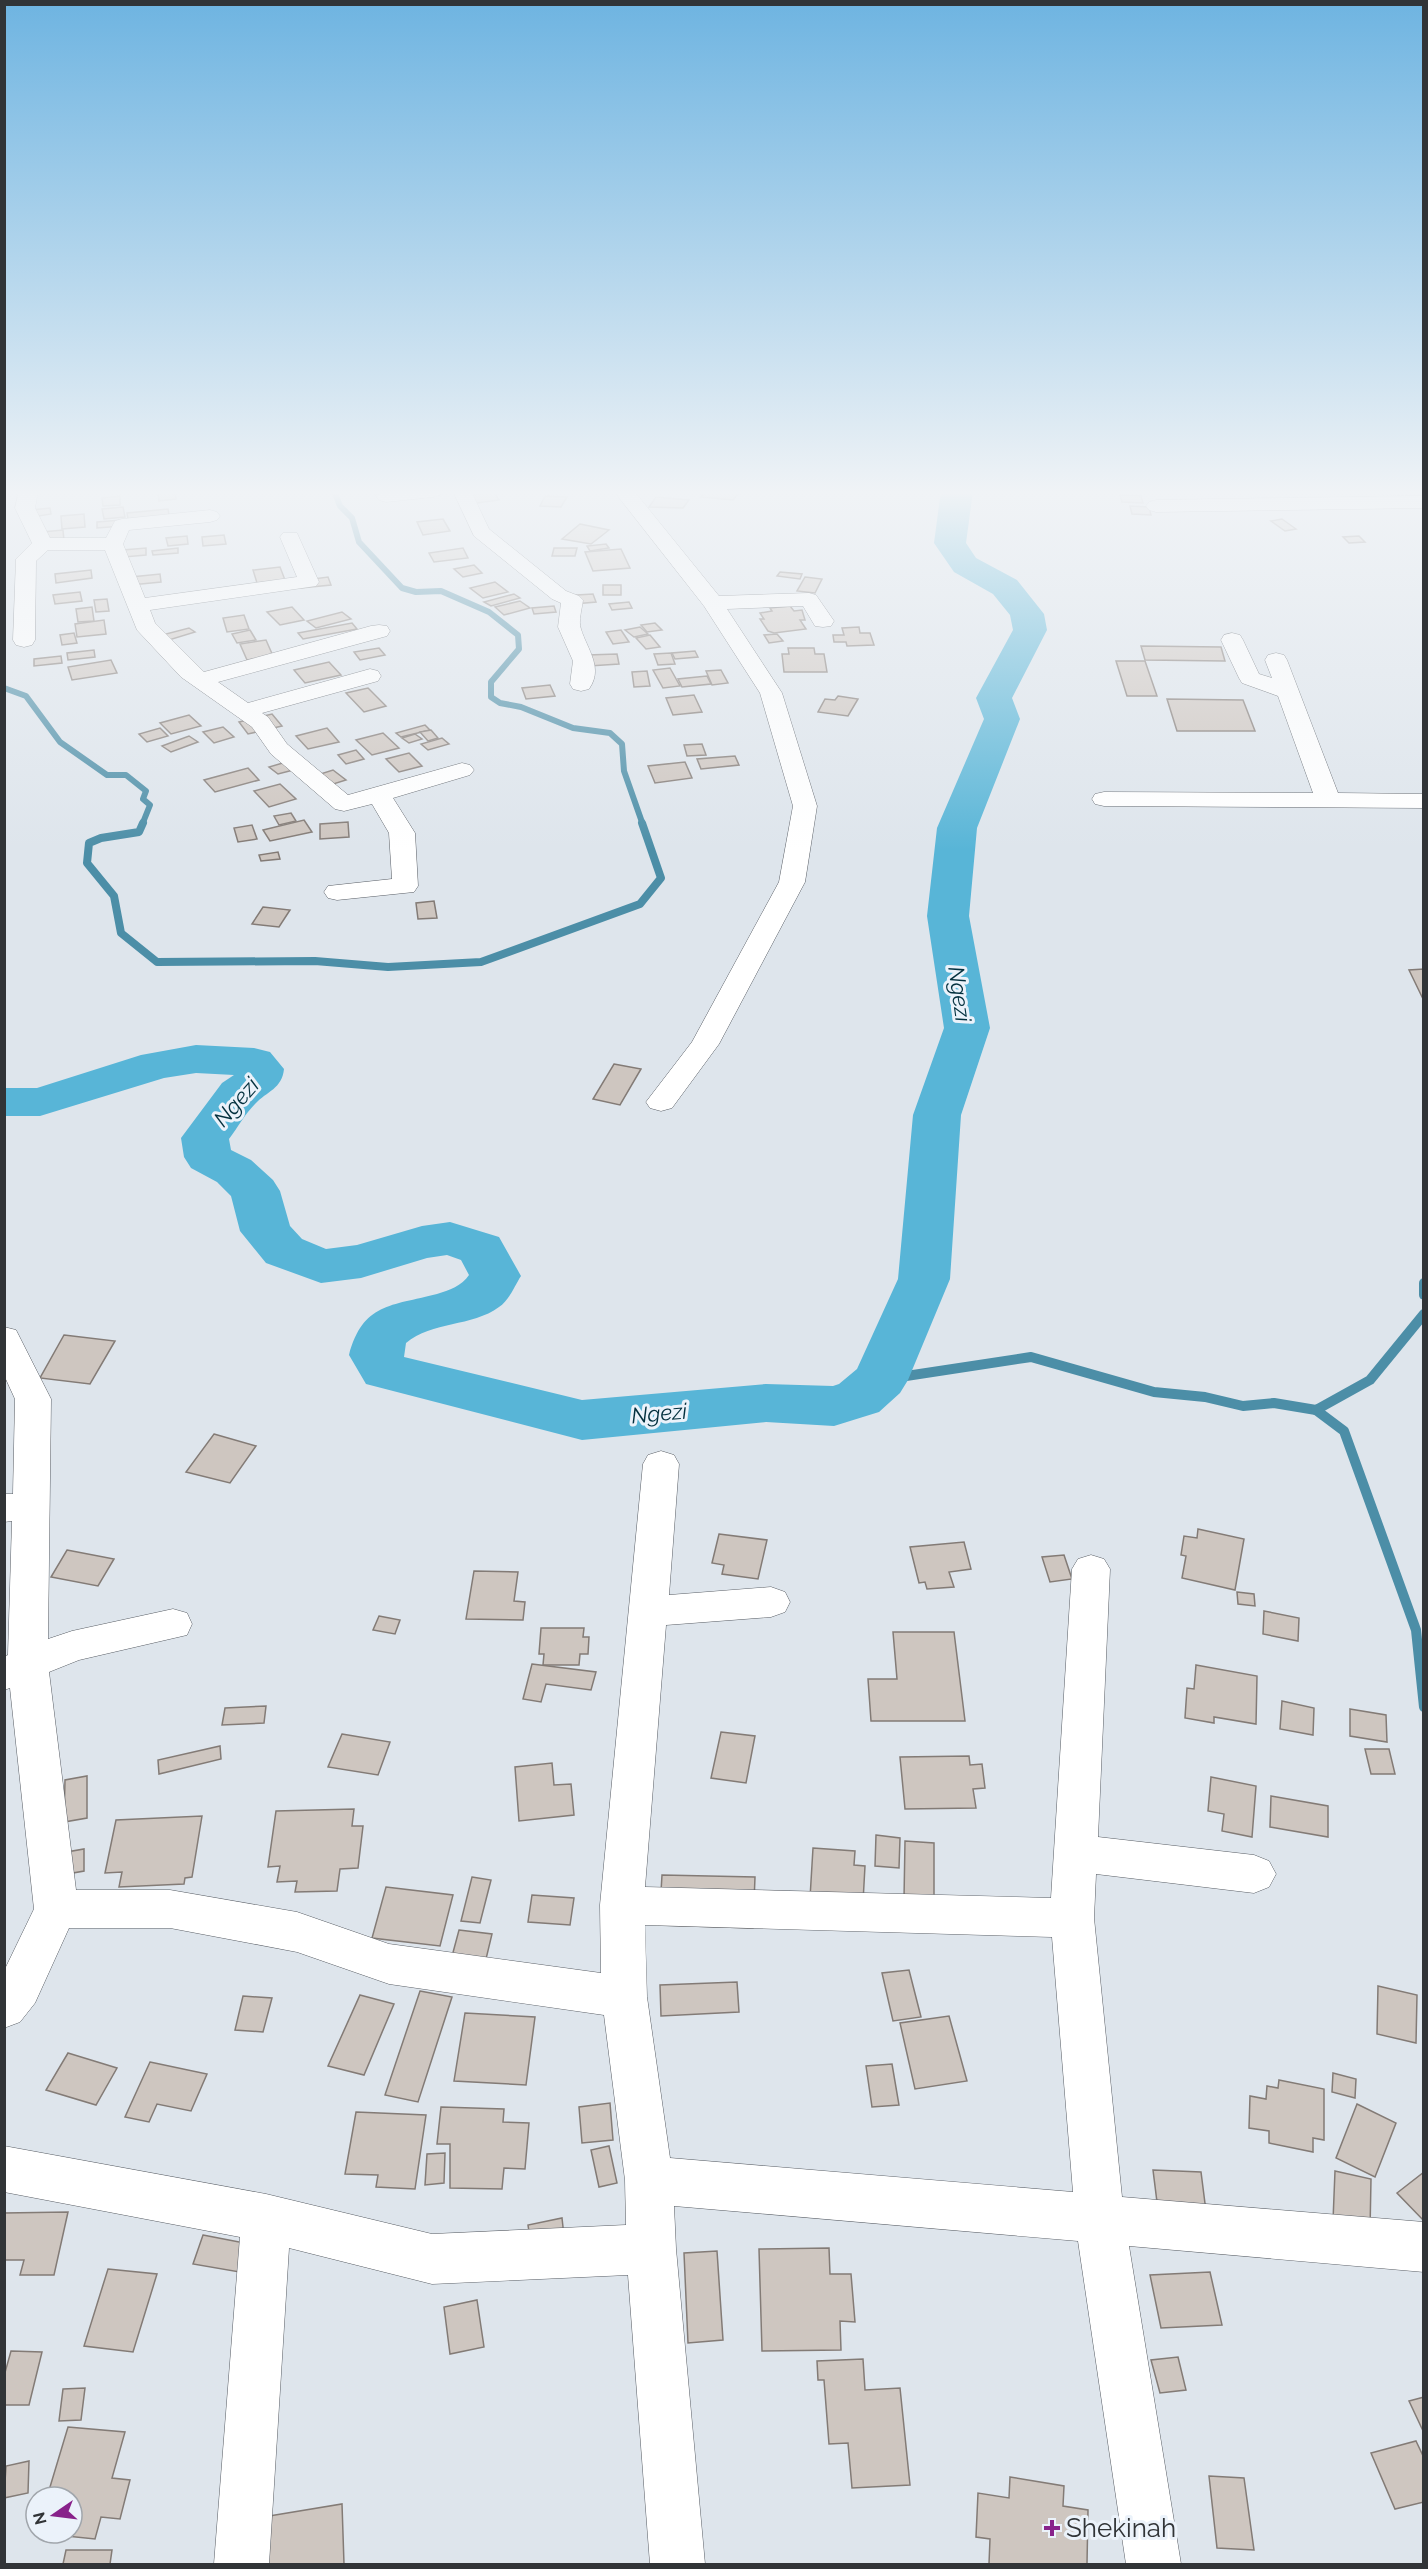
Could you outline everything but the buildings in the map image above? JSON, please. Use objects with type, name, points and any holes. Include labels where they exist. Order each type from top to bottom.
[{"type":"street","points":[[24,640],[25,611]]},
{"type":"street","points":[[140,611],[145,625],[189,672],[260,722],[279,750],[344,804],[462,770]]},
{"type":"street","points":[[571,611],[569,627],[584,661],[581,684]]},
{"type":"street","points":[[661,1102],[705,1044],[792,882],[805,806],[771,693],[718,611]]},
{"type":"street","points":[[817,611],[823,621]]},
{"type":"street","points":[[200,680],[379,631]]},
{"type":"street","points":[[1232,640],[1250,678],[1290,692]]},
{"type":"street","points":[[1276,660],[1290,692],[1328,800]]},
{"type":"street","points":[[244,711],[370,676]]},
{"type":"street","points":[[337,892],[405,886],[402,833],[378,794]]},
{"type":"street","points":[[1104,799],[1424,801]]},
{"type":"street","points":[[4,1338],[33,1399],[18,1507],[16,1670],[56,1909],[19,1989],[4,2007]]},
{"type":"street","points":[[661,1464],[622,1905],[624,1997],[649,2180],[651,2248],[678,2565]]},
{"type":"street","points":[[1091,1569],[1072,1918],[1100,2220],[1154,2565]]},
{"type":"street","points":[[648,1612],[771,1602]]},
{"type":"street","points":[[16,1670],[72,1646],[173,1624]]},
{"type":"street","points":[[1075,1853],[1254,1875]]},
{"type":"street","points":[[622,1905],[1072,1918]]},
{"type":"street","points":[[56,1909],[170,1909],[297,1932],[389,1964],[624,1997]]},
{"type":"street","points":[[4,2169],[266,2218],[432,2259],[651,2248]]},
{"type":"street","points":[[649,2180],[1424,2247]]},
{"type":"street","points":[[241,2565],[266,2218]]},
{"type":"waterway","points":[[486,611],[518,635],[519,649],[491,682],[491,697],[500,703],[521,707],[573,728],[610,733],[622,744],[624,771],[643,825]]},
{"type":"waterway","name":"Ngezi","points":[[4,1102],[40,1102],[157,1065],[196,1059],[254,1062],[261,1069],[260,1078],[239,1093],[205,1138],[208,1157],[234,1171],[255,1191],[266,1231],[284,1251],[321,1266],[361,1261],[422,1242],[450,1238],[481,1249],[495,1276],[483,1294],[464,1304],[397,1322],[381,1335],[376,1355],[385,1371],[582,1420],[766,1403],[834,1406],[859,1398],[880,1380],[924,1279],[937,1115],[967,1028],[948,916],[957,828],[1002,719],[994,698],[1030,630],[1024,611]]},
{"type":"waterway","points":[[4,688],[26,696],[60,742],[107,775],[126,775],[146,791],[143,799],[150,805],[142,825]]},
{"type":"waterway","points":[[143,823],[139,832],[101,838],[89,843],[87,863],[114,896],[121,933],[157,962],[315,961],[388,967],[481,962],[640,904],[661,878],[642,823]]},
{"type":"waterway","points":[[1424,1283],[1424,1295]]},
{"type":"waterway","points":[[1316,1410],[1370,1380],[1424,1314]]},
{"type":"waterway","points":[[880,1380],[1031,1357],[1154,1392],[1205,1397],[1243,1406],[1274,1403],[1316,1410]]},
{"type":"waterway","points":[[1316,1410],[1344,1431],[1416,1630],[1424,1707]]},
{"type":"place","name":"Shekinah","points":[[1052,2528]]}]
